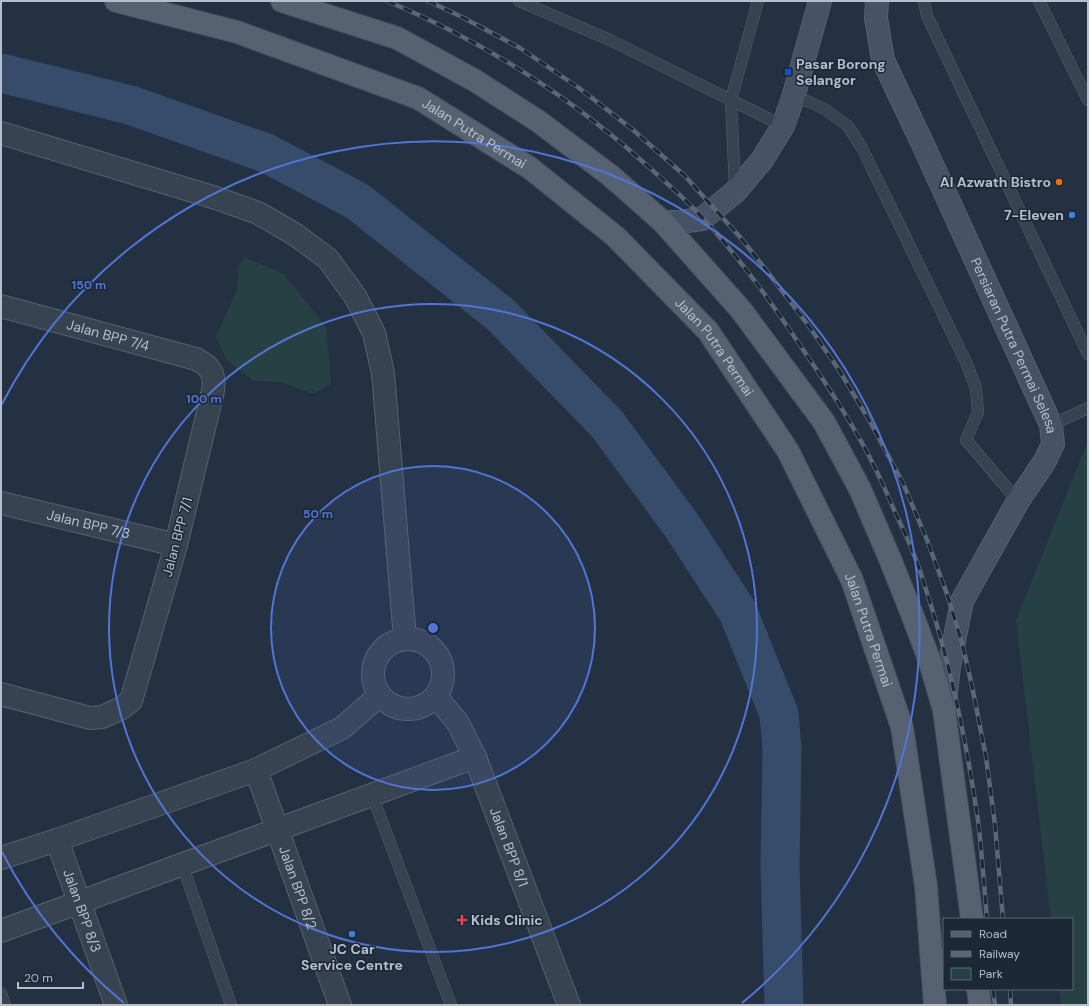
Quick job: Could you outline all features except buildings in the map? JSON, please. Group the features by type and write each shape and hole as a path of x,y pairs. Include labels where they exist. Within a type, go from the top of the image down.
{"main road":[{"name":"Jalan Putra Permai","path":"116,1 237,32 418,98 530,168 616,237 708,331 788,451 852,580 902,727 926,886 935,1005"},
{"path":"282,1 397,38 474,80 538,121 611,176 663,222 741,310 824,422 860,490 890,559 929,659 944,710 972,918"},
{"path":"978,990 980,1005"}],"street":[{"path":"663,222 680,222 702,219 736,192 762,160 783,126 793,98 820,1"},
{"name":"Persiaran Putra Permai Selesa","path":"877,1 876,18 883,60 1051,425 1053,444 1045,461 1018,501 962,602 949,667 944,710"},
{"path":"1,133 216,198 258,213 296,235 328,259 355,296 374,333 383,373 405,639"},
{"name":"Jalan BPP 7/4","path":"1,306 196,359 205,363 212,371"},
{"name":"Jalan BPP 7/1","path":"1,694 90,718 102,716 120,709 131,701 176,545 213,391 214,382 212,371"},
{"name":"Jalan BPP 7/3","path":"1,503 176,545"},
{"path":"405,639 416,640 427,644 436,652 442,663 444,674 442,686 436,696 428,703 419,708 408,710 397,708 388,703 380,695 375,686 373,675 374,665 379,655 386,647 394,642 405,639"},
{"path":"1,858 57,840 256,770 342,728 380,695"},
{"name":"Jalan BPP 8/1","path":"436,696 458,723 475,757 569,1005"},
{"path":"1,931 475,757"},
{"name":"Jalan BPP 8/2","path":"256,770 340,1005"},
{"name":"Jalan BPP 8/3","path":"57,840 116,1005"}],"lane":[{"path":"736,192 731,100 758,1"},
{"path":"924,1 927,16 1088,354"},
{"path":"1039,1 1088,100"},
{"path":"522,2 610,40 783,126"},
{"path":"793,98 810,102 826,110 848,126 862,148 963,355 976,388 978,412 966,440 1018,501"},
{"path":"1051,425 1088,408"},
{"path":"372,795 451,1005"},
{"path":"182,864 231,1005"},
{"path":"1,993 5,1005"}],"green space":[{"path":"244,257 284,274 326,327 331,384 313,394 281,382 253,381 226,359 216,337 237,289 239,266"},
{"path":"1088,441 1088,1005 1061,1005 1059,990 1073,990 1073,918 1051,918 1016,620"}],"waterway":[{"path":"1,73 130,105 266,153 357,201 501,315 607,424 682,526 738,612 779,714 782,749 780,866 784,1005"}],"railway":[{"path":"387,1 422,16 489,51 521,70 583,113 642,161 691,205 743,265 826,383 872,461 908,539 922,577 937,626 952,681 974,792 987,918"},
{"path":"428,1 462,17 520,48 579,88 632,129 684,175 740,237 808,325 839,370 869,420 903,483 927,540 947,594 962,643 986,757 995,825 1003,918"},
{"path":"993,990 995,1005"},
{"path":"1010,990 1011,1005"}],"place":[{"name":"Pasar Borong Selangor","path":"788,72"},
{"name":"Al Azwath Bistro","path":"1059,182"},
{"name":"7-Eleven","path":"1072,215"},
{"name":"Kids Clinic","path":"462,920"},
{"name":"JC Car Service Centre","path":"352,934"}]}
